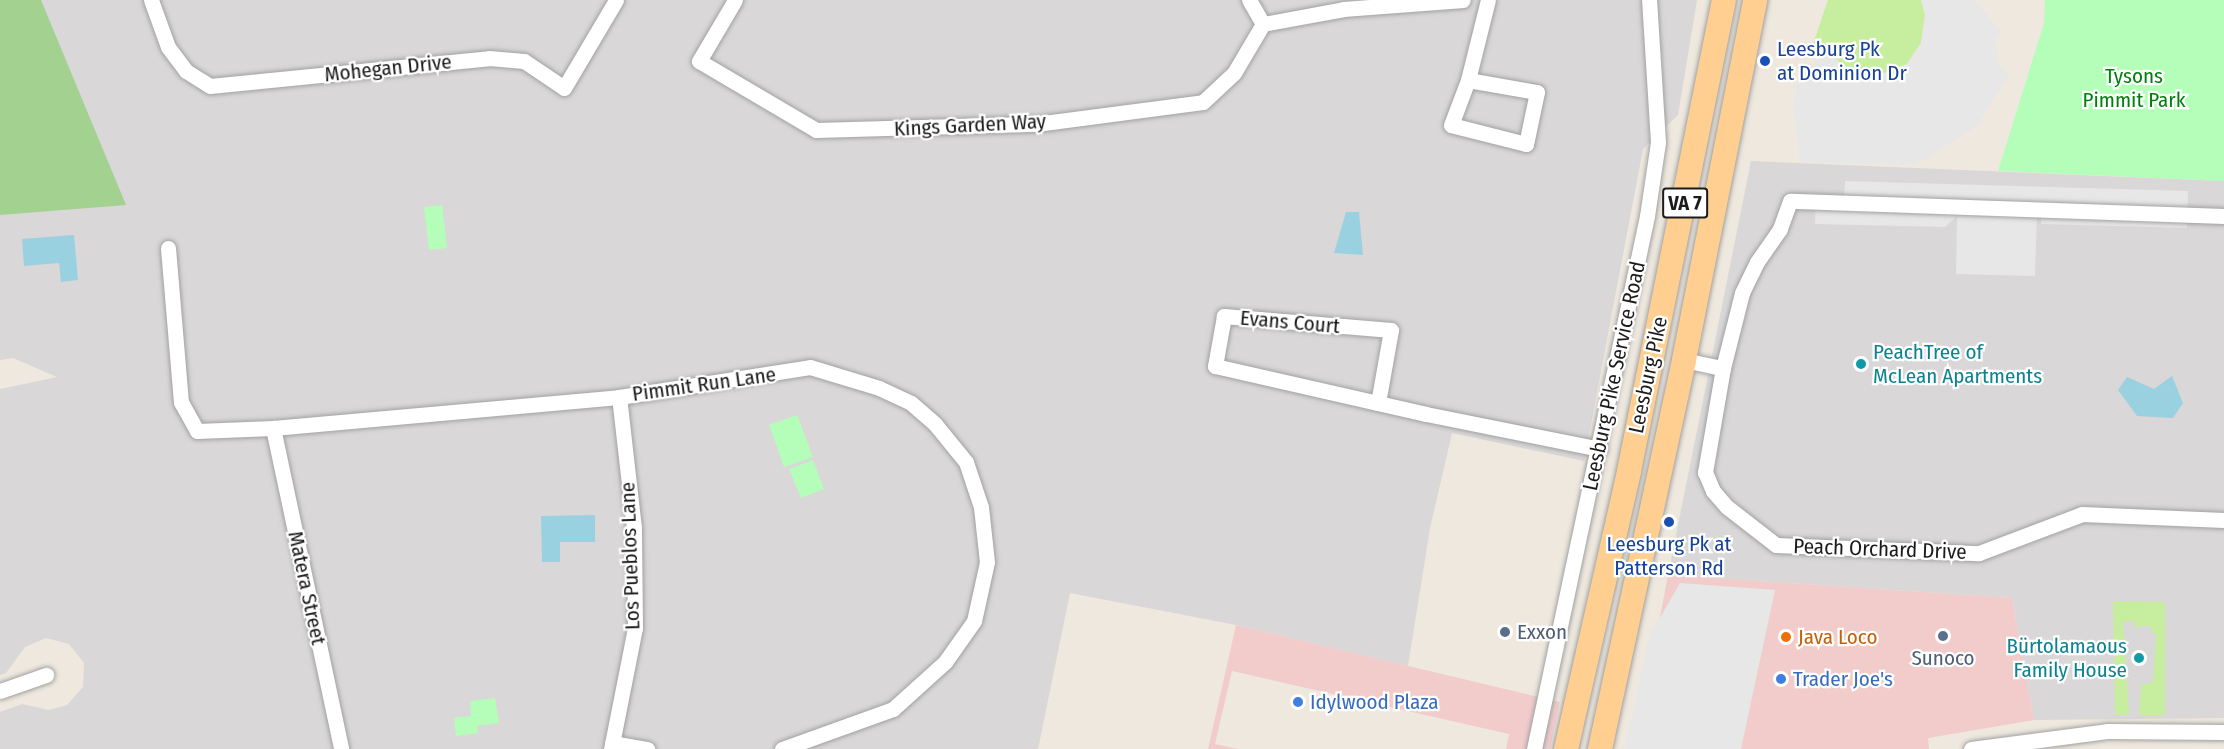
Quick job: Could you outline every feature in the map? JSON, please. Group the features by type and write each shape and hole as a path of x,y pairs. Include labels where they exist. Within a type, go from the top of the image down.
{"main road":[{"name":"Leesburg Pike","path":"1566,749 1626,483 1725,0"},
{"name":"Leesburg Pike","path":"1600,749 1684,360 1755,0"}],"street":[{"name":"Mohegan Drive","path":"151,0 168,47 186,71 210,86 489,58 524,61 564,88 616,0"},
{"name":"Kings Garden Way","path":"735,0 699,62 816,130 1036,124 1203,102 1234,73 1263,24"},
{"path":"1250,0 1263,24 1344,4 1463,0"},
{"path":"1468,80 1537,92 1526,144 1451,125 1468,80 1488,0"},
{"name":"Leesburg Pike Service Road","path":"1534,749 1647,216 1658,142 1649,0"},
{"name":"Peach Orchard Drive","path":"2224,216 1790,201 1780,229 1757,262 1742,293 1723,368 1705,472 1713,491 1727,507 1776,545 1979,553 2082,514 2224,520"},
{"name":"Pimmit Run Lane","path":"168,248 181,402 197,431 273,428 619,396 810,367 879,388 911,404 935,424 966,462 981,507 987,562 974,621 945,662 892,709 782,749"},
{"name":"Evans Court","path":"1378,403 1391,330 1224,316 1215,366 1378,403 1599,449"},
{"path":"1684,360 1723,368"},
{"name":"Los Pueblos Lane","path":"612,746 635,628 634,528 619,396"},
{"name":"Matera Street","path":"273,428 341,749"},
{"path":"0,691 46,675"},
{"path":"1975,748 2108,731 2224,732"},
{"path":"612,746 647,749"}],"shaded area":[{"path":"0,0 1697,0 1678,115 1643,149 1584,461 1452,433 1430,528 1408,666 1236,625 1070,593 1038,749 0,749 0,712 22,704 49,710 67,705 83,687 84,663 69,644 46,638 25,647 6,673 0,675 0,389 57,377 13,358 0,360"},
{"path":"1921,0 1975,0 2001,32 1995,38 1999,67 2009,74 1977,126 1915,165 1800,162 1794,107 1798,78 1828,52 1844,66 1859,73 1885,73 1907,64 1921,43 1925,15"},
{"name":"PeachTree of McLean Apartments","path":"1751,161 2224,181 2224,718 2034,720 2012,598 1668,575"},
{"path":"1845,181 2188,191 2187,228 2041,224 2041,214 2037,214 2035,276 1956,274 1957,216 1945,227 1815,224 1816,195 1844,196"},
{"path":"1668,575 2012,598 2034,720 1928,738 1929,749 1635,749"},
{"path":"1680,583 1775,590 1741,749 1625,749 1649,637"},
{"name":"Idylwood Plaza","path":"1236,625 1560,702 1550,749 1506,749 1509,734 1232,671 1215,744 1238,749 1208,749"}],"green space":[{"path":"0,0 41,0 126,205 0,215"},
{"path":"1828,0 1921,0 1925,15 1921,43 1907,64 1885,73 1859,73 1844,66 1828,52 1818,56 1812,47"},
{"name":"Tysons Pimmit Park","path":"2045,0 2224,0 2224,181 1998,171 2044,23"},
{"path":"442,205 447,248 429,250 424,207"},
{"path":"797,415 813,457 784,467 769,425"},
{"path":"813,460 824,489 801,498 789,469"},
{"path":"2113,601 2165,602 2165,715 2139,715 2141,685 2153,682 2156,634 2152,633 2151,626 2139,626 2136,631 2135,621 2123,622 2129,715 2115,715"},
{"path":"495,698 499,723 477,726 478,733 456,736 454,718 471,716 470,701"}],"water":[{"path":"1346,212 1359,212 1363,255 1334,253"},
{"path":"74,235 78,280 61,282 59,263 24,266 22,239"},
{"path":"2172,376 2183,403 2173,418 2137,416 2118,390 2127,377 2154,389"},
{"path":"595,515 595,542 560,542 560,562 542,562 541,516"}],"place":[{"name":"Leesburg Pk at Dominion Dr","path":"1765,61"},
{"name":"PeachTree of McLean Apartments","path":"1861,364"},
{"name":"Leesburg Pk at Patterson Rd","path":"1669,522"},
{"name":"Exxon","path":"1505,632"},
{"name":"Sunoco","path":"1943,636"},
{"name":"Java Loco","path":"1786,637"},
{"name":"Bürtolamaous Family House","path":"2139,658"},
{"name":"Trader Joe's","path":"1781,679"},
{"name":"Idylwood Plaza","path":"1298,702"}]}
